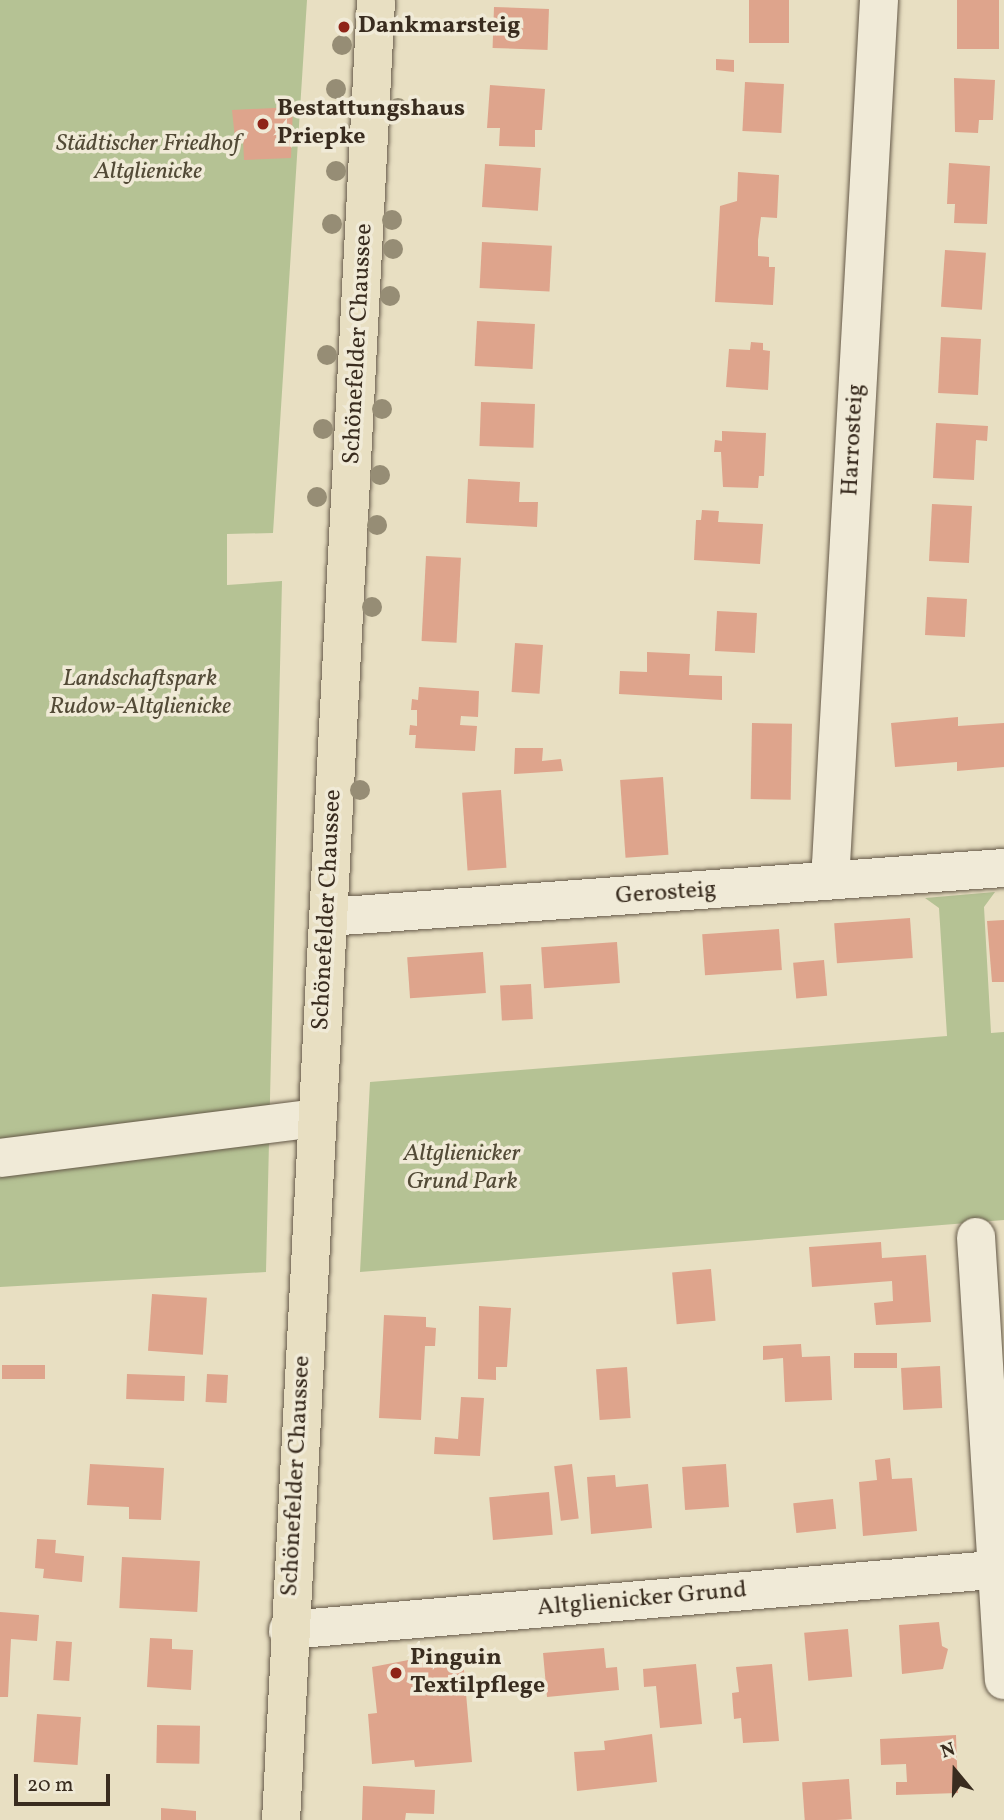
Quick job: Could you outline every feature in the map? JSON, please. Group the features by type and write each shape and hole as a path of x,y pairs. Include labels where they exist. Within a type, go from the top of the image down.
{"main road":[{"name":"Schönefelder Chaussee","path":"281,1820 288,1630 376,0"}],"street":[{"name":"Harrosteig","path":"834,880 831,864 879,0"},
{"name":"Gerosteig","path":"328,917 1004,868"},
{"path":"0,1158 317,1118"},
{"path":"976,1237 1000,1570 1004,1680"},
{"name":"Altglienicker Grund","path":"288,1630 1000,1570"}],"green space":[{"path":"0,0 307,0 273,533 227,534 227,585 282,581 266,1272 0,1287"},
{"name":"Altglienicker Grund Park","path":"995,892 984,907 991,1033 1004,1032 1004,1220 360,1272 370,1082 947,1036 939,908 925,898"}],"building":[{"path":"749,0 789,0 789,43 749,43"},
{"path":"957,0 999,0 999,49 957,49"},
{"path":"494,7 549,9 548,50 493,48"},
{"path":"716,59 734,60 734,72 716,70"},
{"path":"954,78 995,80 993,120 979,120 978,133 955,132"},
{"path":"745,82 784,84 781,133 742,131"},
{"path":"490,85 545,89 542,130 535,130 535,147 499,146 500,128 487,128"},
{"name":"Bestattungshaus Priepke","path":"293,107 291,158 244,160 243,139 235,139 232,110"},
{"path":"949,163 990,166 987,224 954,223 955,204 947,204"},
{"path":"485,164 541,168 538,211 482,207"},
{"path":"738,172 779,175 777,218 761,217 758,240 758,256 769,257 769,267 775,267 773,305 715,302 720,206 737,201"},
{"path":"482,242 552,246 549,292 480,288"},
{"path":"945,250 986,253 982,310 941,307"},
{"path":"477,321 535,324 533,369 475,366"},
{"path":"941,337 981,339 978,395 938,393"},
{"path":"751,342 763,343 763,350 770,351 768,390 726,387 729,349 750,350"},
{"path":"481,402 535,404 533,448 479,446"},
{"path":"936,423 988,426 987,441 976,440 974,480 933,478"},
{"path":"722,431 766,433 764,476 759,476 758,488 723,487 721,452 714,452 715,440 722,441"},
{"path":"468,479 520,482 519,502 538,502 537,527 466,523"},
{"path":"932,504 972,506 969,563 929,561"},
{"path":"702,510 719,511 718,522 763,524 760,564 694,560 696,520 701,520"},
{"path":"426,556 461,558 457,643 422,641"},
{"path":"927,597 967,599 965,637 925,635"},
{"path":"717,611 757,613 755,653 715,651"},
{"path":"515,643 543,645 540,694 512,692"},
{"path":"647,652 690,654 689,675 722,676 722,700 619,694 620,671 647,672"},
{"path":"419,687 479,691 478,717 461,716 460,725 477,726 475,751 415,748 416,735 409,735 410,725 417,726 417,710 411,710 412,699 418,700"},
{"path":"958,717 958,726 1004,723 1004,767 957,771 957,762 895,767 891,723"},
{"path":"752,723 792,724 791,800 751,799"},
{"path":"515,748 543,748 542,761 561,759 563,771 514,774"},
{"path":"663,777 668,855 626,858 620,780"},
{"path":"501,790 506,868 468,871 462,793"},
{"path":"910,918 913,958 837,963 834,923"},
{"path":"1004,920 1004,982 992,982 987,921"},
{"path":"779,929 782,970 705,975 702,934"},
{"path":"617,942 620,983 544,988 541,947"},
{"path":"483,952 486,993 410,998 407,957"},
{"path":"824,960 827,996 796,999 793,963"},
{"path":"531,984 533,1019 502,1021 500,986"},
{"path":"881,1242 882,1258 926,1255 931,1322 876,1325 874,1303 893,1301 892,1281 812,1287 809,1247"},
{"path":"711,1269 716,1321 677,1324 672,1272"},
{"path":"152,1294 207,1298 203,1355 148,1351"},
{"path":"479,1306 511,1308 507,1367 496,1367 496,1380 478,1379"},
{"path":"384,1315 426,1317 426,1327 436,1328 435,1346 425,1346 421,1420 379,1418"},
{"path":"801,1344 802,1357 830,1356 832,1400 785,1402 783,1358 763,1360 763,1346"},
{"path":"854,1353 897,1353 897,1368 854,1368"},
{"path":"2,1365 45,1365 45,1379 2,1379"},
{"path":"940,1366 942,1408 903,1410 901,1368"},
{"path":"627,1367 631,1418 600,1420 596,1369"},
{"path":"127,1374 185,1376 184,1401 126,1399"},
{"path":"207,1374 228,1375 227,1403 206,1402"},
{"path":"461,1397 484,1398 480,1456 434,1454 435,1437 458,1439"},
{"path":"890,1458 892,1479 912,1478 917,1531 863,1536 859,1482 877,1480 875,1460"},
{"path":"90,1464 164,1468 161,1520 129,1519 129,1507 87,1505"},
{"path":"572,1464 579,1519 561,1521 554,1466"},
{"path":"726,1464 729,1507 685,1510 682,1467"},
{"path":"615,1475 616,1487 648,1484 652,1528 591,1534 587,1477"},
{"path":"549,1492 553,1535 493,1540 489,1497"},
{"path":"833,1499 836,1529 796,1533 793,1503"},
{"path":"37,1539 56,1540 55,1553 84,1556 82,1582 43,1578 44,1569 35,1568"},
{"path":"122,1557 200,1561 197,1612 119,1608"},
{"path":"0,1612 39,1615 37,1641 11,1639 8,1697 0,1697"},
{"path":"939,1622 942,1646 948,1649 943,1669 902,1674 899,1625"},
{"path":"848,1629 852,1677 808,1681 804,1633"},
{"path":"150,1638 172,1639 172,1649 193,1650 191,1690 147,1687"},
{"path":"56,1641 72,1642 69,1681 53,1680"},
{"path":"604,1648 606,1668 617,1667 619,1690 547,1697 543,1653"},
{"path":"419,1658 420,1663 463,1659 472,1762 415,1767 414,1760 372,1764 368,1714 377,1713 372,1667"},
{"path":"696,1664 702,1724 660,1728 656,1686 644,1687 643,1669"},
{"path":"772,1664 779,1741 743,1743 741,1718 734,1719 732,1693 739,1692 736,1667"},
{"path":"37,1714 81,1717 78,1765 34,1762"},
{"path":"157,1725 200,1726 199,1764 156,1763"},
{"path":"652,1734 657,1782 577,1791 574,1752 605,1750 604,1741"},
{"path":"956,1735 958,1793 896,1795 896,1782 907,1782 906,1764 881,1765 880,1739"},
{"path":"849,1779 852,1819 805,1820 802,1782"},
{"path":"363,1786 435,1790 434,1814 406,1813 405,1820 362,1820"},
{"path":"161,1808 196,1811 196,1820 161,1820"}],"place":[{"name":"Dankmarsteig","path":"344,27"},
{"name":"Bestattungshaus Priepke","path":"263,124"},
{"name":"Pinguin Textilpflege","path":"396,1673"}],"park label":[{"name":"Städtischer Friedhof Altglienicke","path":"148,159"},
{"name":"Landschaftspark Rudow-Altglienicke","path":"140,694"}]}
